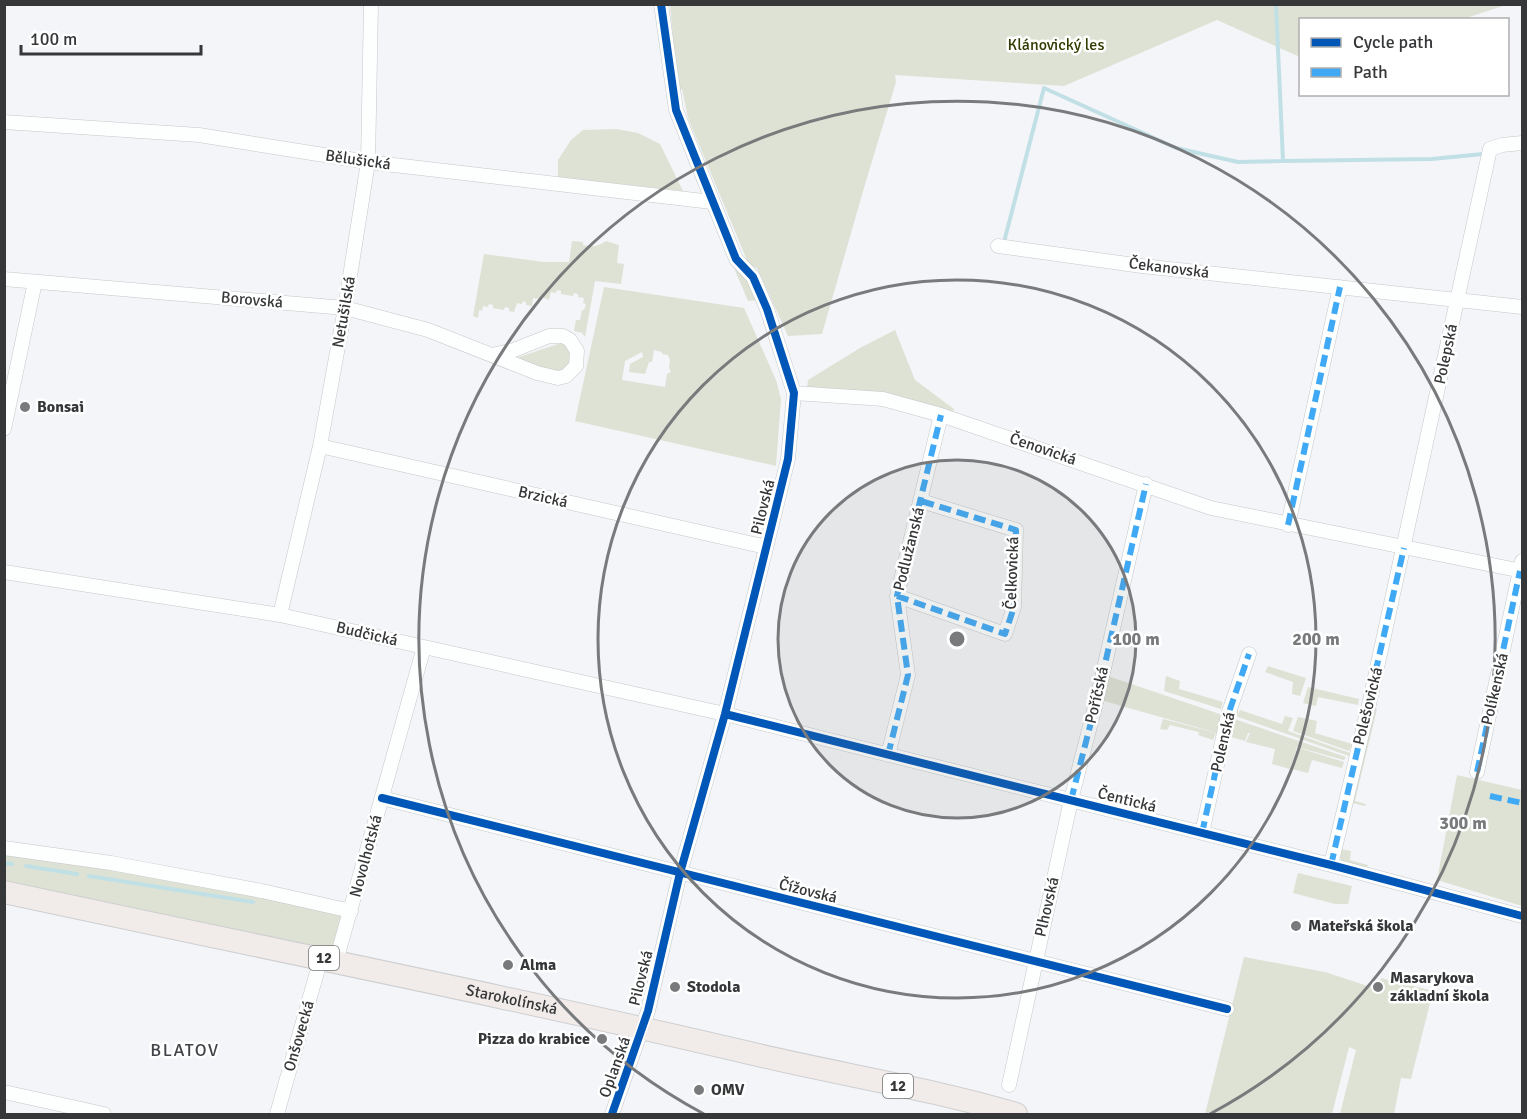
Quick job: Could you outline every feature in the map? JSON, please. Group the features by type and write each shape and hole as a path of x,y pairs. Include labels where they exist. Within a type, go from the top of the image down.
{"main road":[{"name":"Starokolínská","path":"4,892 329,959 643,1028 761,1056 847,1073 1008,1113"}],"street":[{"name":"Netušilská","path":"280,615 320,446 368,162 371,4"},
{"name":"Pilovská","path":"643,1028 680,873 725,714 788,459 794,393 763,300 753,277 736,259 676,110 662,4"},
{"name":"Bělušická","path":"4,122 200,135 368,162 712,202"},
{"name":"Polepská","path":"1404,548 1489,154 1502,145 1522,143"},
{"name":"Čekanovská","path":"998,246 1142,266 1522,308"},
{"name":"Borovská","path":"4,279 345,308 428,330 537,373 558,378 572,372 578,357 570,340 555,335 514,350 492,355"},
{"path":"4,429 34,282"},
{"path":"1288,525 1340,287"},
{"name":"Čenovická","path":"794,393 883,399 941,415 1211,508 1404,548 1522,567"},
{"name":"Podlužanská","path":"888,755 908,675 897,596 941,415"},
{"name":"Brzická","path":"320,446 766,547"},
{"name":"Poříčská","path":"1071,800 1097,699 1146,484"},
{"name":"Čelkovická","path":"897,596 1005,634 1014,607 1016,530 921,501"},
{"name":"Polešovická","path":"1331,864 1404,548"},
{"name":"Políkenská","path":"1477,772 1522,567"},
{"name":"Budčická","path":"4,572 280,615 725,714"},
{"name":"Novolhotská","path":"329,959 351,911 424,647"},
{"name":"Polenská","path":"1202,833 1228,716 1249,654"},
{"name":"Čentická","path":"725,714 1331,864 1522,916"},
{"name":"Čížovská","path":"382,798 1227,1009"},
{"name":"Plhovská","path":"1009,1085 1071,800"},
{"path":"4,848 111,862 351,911"},
{"name":"Onšovecká","path":"277,1114 329,959"},
{"name":"Oplanská","path":"612,1114 643,1028"},
{"path":"4,1092 104,1114"}],"green space":[{"name":"Klánovický les","path":"670,5 1506,5 1466,18 1299,18 1299,57 1217,20 1064,86 895,75 896,82 822,334 788,336 757,268 749,265 688,118 682,89 678,90"},
{"path":"616,129 638,133 660,144 683,191 558,177 558,160 571,140 583,130"},
{"path":"572,241 583,242 583,245 590,246 606,241 619,245 617,263 624,264 621,284 595,281 585,337 582,333 574,331 576,320 580,320 586,304 583,303 584,298 574,293 573,296 561,294 561,291 557,290 556,293 551,292 549,300 540,296 539,299 533,298 532,306 526,305 523,301 522,304 517,303 514,312 505,307 504,310 493,308 493,305 489,304 488,307 483,306 482,311 479,310 478,318 473,316 484,254 544,262 569,262"},
{"path":"734,268 750,284 757,300 748,301"},
{"path":"604,287 744,308 776,380 781,399 776,466 575,421","holes":["654,350 668,355 670,360 671,372 667,374 665,387 622,380 625,361 642,352 643,357 630,364 629,372 645,374 649,362 652,362"]},
{"path":"895,330 915,380 954,409 952,413 807,389 808,380 860,348"},
{"path":"561,343 570,349 572,365 557,373 516,358"},
{"path":"1268,666 1306,678 1300,696 1292,694 1293,682 1265,672"},
{"path":"1102,674 1346,757 1344,760 1297,747 1290,769 1272,764 1275,749 1246,742 1250,733 1245,741 1097,699"},
{"path":"1166,676 1180,681 1179,689 1223,702 1221,709 1164,691"},
{"path":"1308,687 1359,699 1358,705 1318,697 1316,706 1303,703"},
{"path":"1238,706 1238,714 1240,710 1282,724 1285,716 1293,718 1288,731 1350,753 1349,756 1230,714"},
{"path":"1374,708 1377,709 1355,801 1366,804 1365,806 1352,803"},
{"path":"1298,717 1317,721 1315,733 1352,744 1349,751 1293,731"},
{"path":"1163,719 1216,733 1213,740 1198,735 1199,732 1170,725 1167,730 1160,729"},
{"path":"1299,748 1344,762 1342,768 1312,760 1308,773 1292,769"},
{"path":"1457,775 1522,790 1522,906 1437,880"},
{"path":"5,848 351,911 336,961 5,891"},
{"path":"1341,849 1351,851 1350,860 1368,865 1367,867 1342,861"},
{"path":"1298,873 1352,886 1348,904 1335,904 1293,893"},
{"path":"1244,957 1325,972 1377,989 1381,978 1433,991 1411,1079 1401,1078 1394,1114 1340,1114 1356,1050 1349,1047 1332,1114 1205,1114"}],"waterway":[{"path":"1276,4 1283,161 1432,159 1483,154"},
{"path":"1004,242 1044,88 1176,148 1238,162 1283,161"},
{"path":"4,863 12,864"},
{"path":"26,866 77,874"},
{"path":"89,876 253,902"}],"marked path":[{"path":"1288,525 1340,287"},
{"path":"888,755 908,675 897,596 941,415"},
{"path":"1071,800 1097,699 1146,484"},
{"path":"897,596 1005,634 1014,607 1016,530 921,501"},
{"path":"1331,865 1404,548"},
{"path":"1477,772 1520,571"},
{"path":"1202,833 1228,715 1249,654"},
{"path":"1490,796 1522,803"}],"cycle path":[{"path":"612,1114 648,1011 680,873 725,714 788,459 794,393 767,309 753,277 736,259 676,110 661,4"},
{"path":"725,714 1331,865 1522,916"},
{"path":"382,798 1227,1009"}],"place":[{"name":"Bonsai","path":"25,407"},
{"name":"Mateřská škola","path":"1296,926"},
{"name":"Alma","path":"508,965"},
{"name":"Stodola","path":"675,987"},
{"name":"Masarykova základní škola","path":"1378,987"},
{"name":"Pizza do krabice","path":"602,1039"},
{"name":"OMV","path":"699,1090"}],"district":[{"name":"BLATOV","path":"185,1050"}]}
